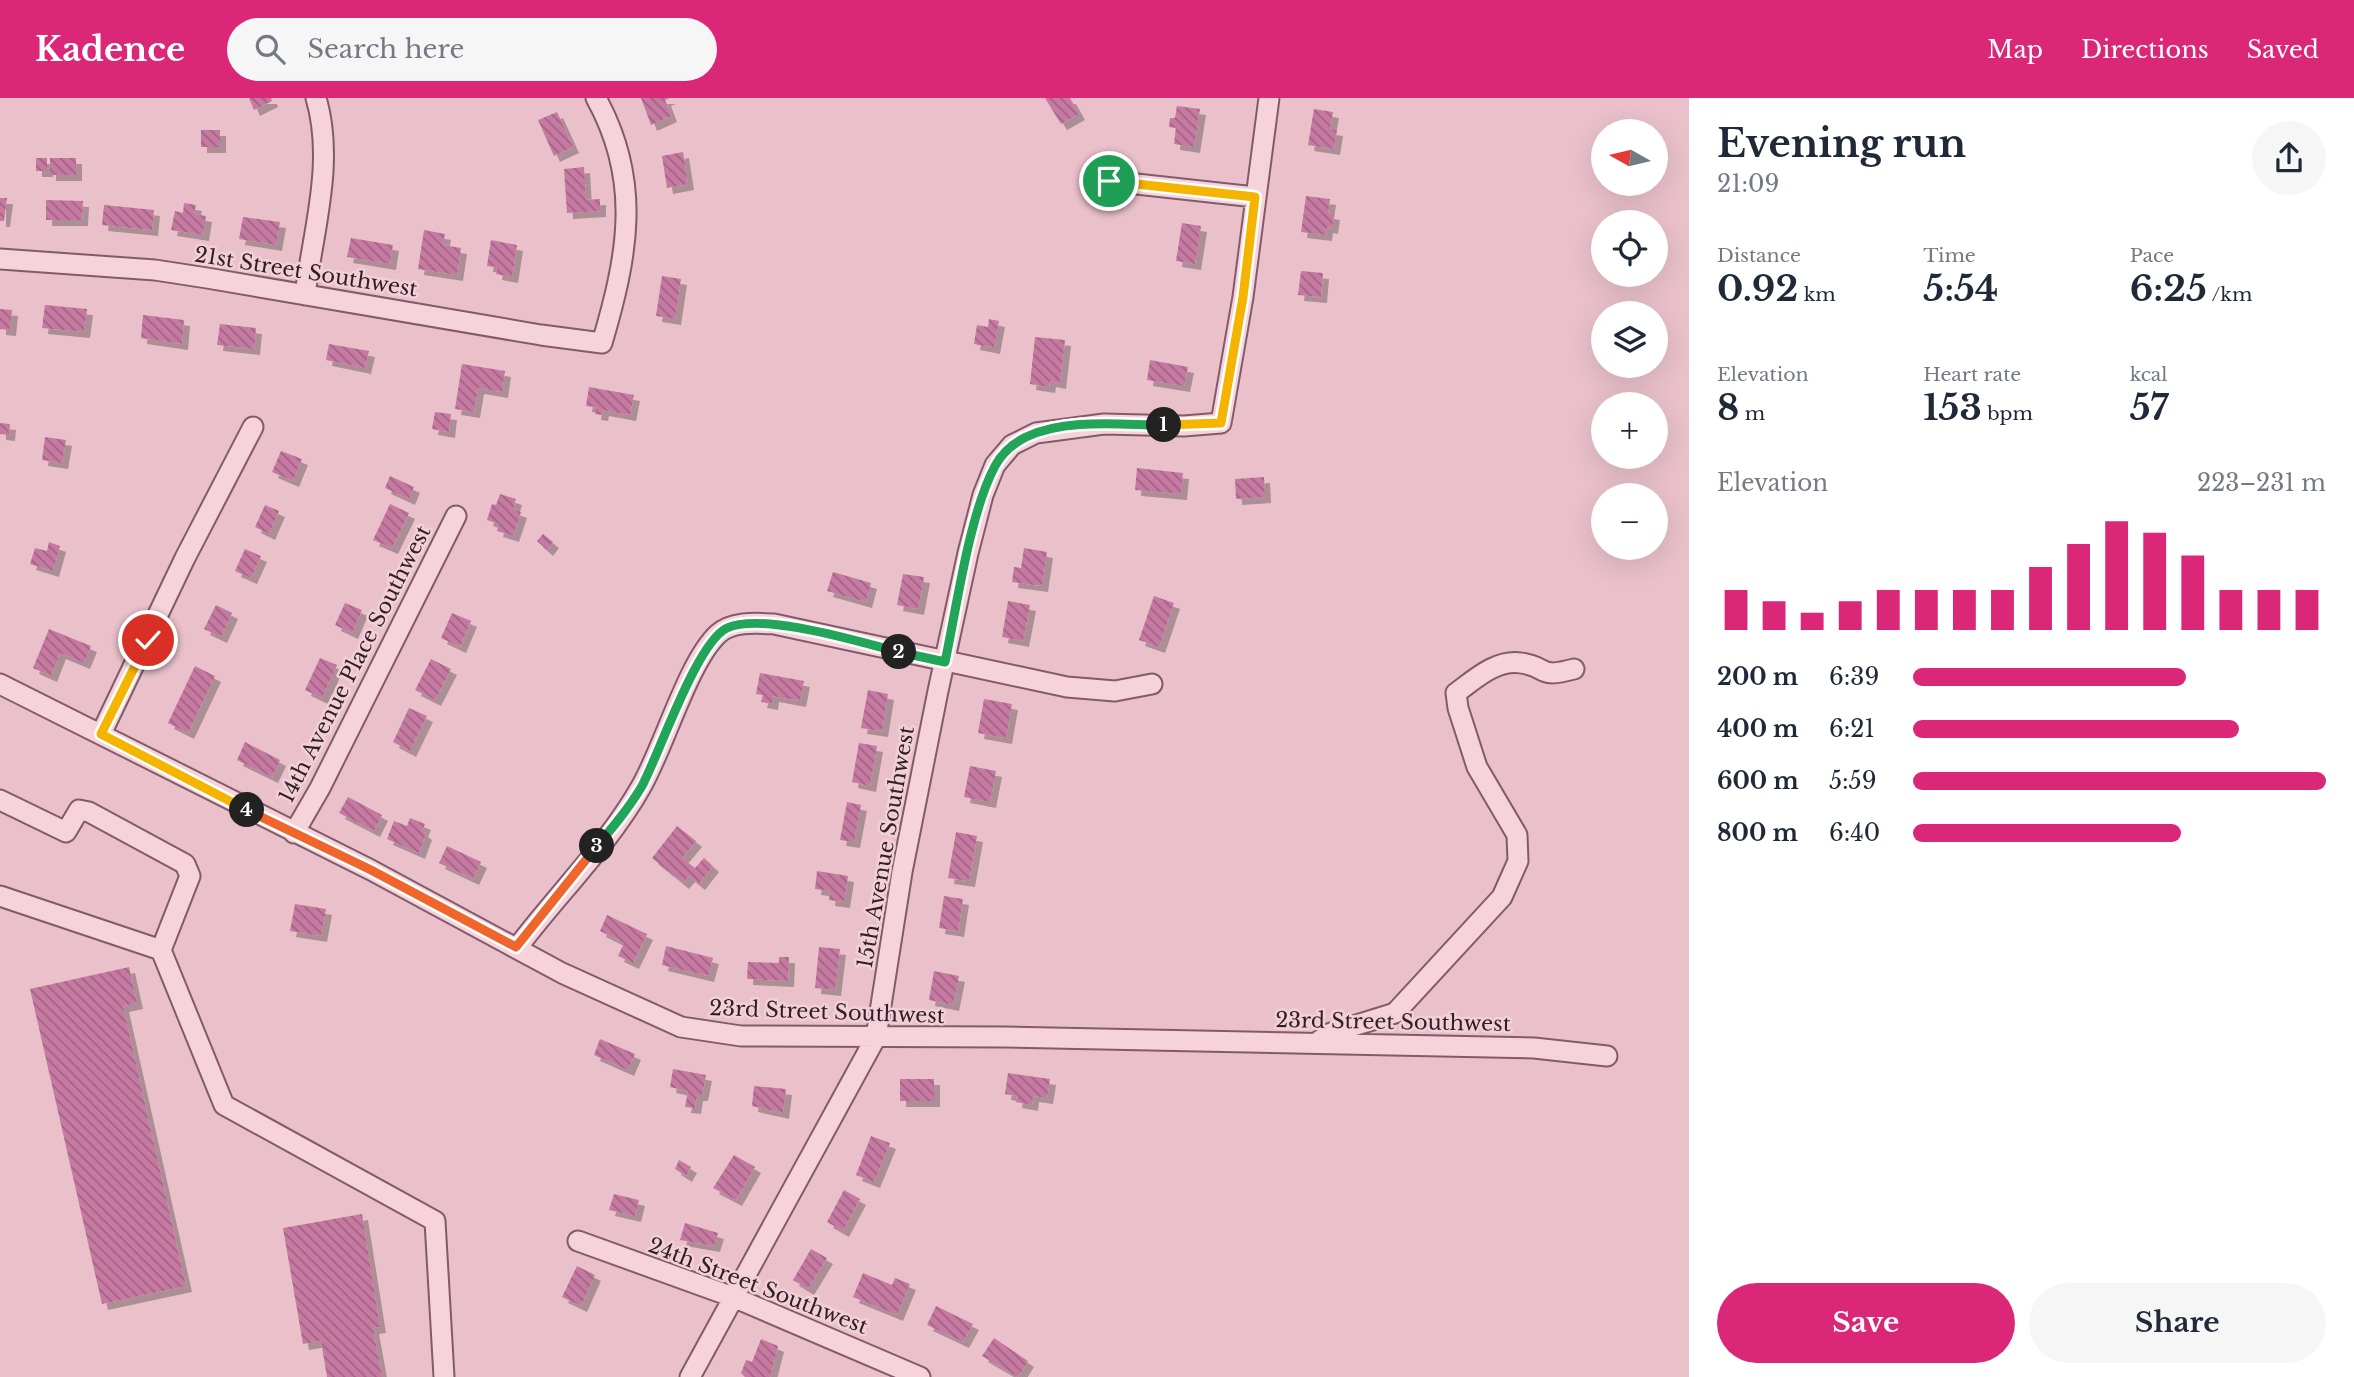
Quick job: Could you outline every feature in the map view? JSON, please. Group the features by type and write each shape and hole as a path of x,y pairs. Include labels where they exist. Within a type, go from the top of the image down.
{"street":[{"path":"305,295 320,210 322,131 316,98"},
{"name":"21st Street Southwest","path":"0,258 155,270 602,343 622,259 626,178 616,139 596,98"},
{"path":"1109,181 1255,197 1269,98"},
{"name":"15th Avenue Southwest","path":"690,1377 876,1037 902,872 945,662 984,495 1003,454 1024,438 1067,427 1221,423 1231,373 1255,197"},
{"path":"101,734 186,558 253,428"},
{"name":"14th Avenue Place Southwest","path":"293,833 320,788 456,516"},
{"path":"516,947 619,820 641,788 703,654 718,634 728,628 755,622 774,624 1067,687 1103,690 1152,684"},
{"path":"1316,1043 1331,1033 1395,1013 1502,897 1518,861 1517,835 1477,767 1458,708 1456,693 1483,673 1505,664 1522,663 1550,676 1574,669"},
{"name":"23rd Street Southwest","path":"0,684 371,870 516,947 657,1017 698,1031 741,1036 1534,1048 1608,1056"},
{"path":"0,800 66,832 79,810 89,812 185,863 190,876 160,950 224,1105 435,1221 444,1377"},
{"path":"0,896 160,950"},
{"name":"24th Street Southwest","path":"578,1241 733,1297 920,1377"}],"building":[{"path":"249,98 271,98 272,101 254,110"},
{"path":"641,98 670,98 665,100 671,116 651,125"},
{"path":"1045,98 1070,98 1079,114 1061,124"},
{"path":"1177,106 1200,109 1194,147 1174,144 1176,128 1169,127 1170,118 1175,118"},
{"path":"1314,109 1333,112 1330,129 1337,130 1334,149 1308,145"},
{"path":"557,112 573,147 554,156 538,120"},
{"path":"201,130 220,130 220,147 201,147"},
{"path":"683,152 688,184 667,188 662,156"},
{"path":"36,158 47,158 47,171 36,171"},
{"path":"50,158 76,158 76,175 50,175"},
{"path":"584,167 586,200 600,199 600,211 567,213 564,169"},
{"path":"1306,196 1330,199 1328,213 1334,214 1332,228 1327,227 1326,235 1301,232"},
{"path":"0,198 7,198 4,221 0,221"},
{"path":"46,200 83,201 82,220 46,220"},
{"path":"184,203 196,205 194,214 206,216 203,235 171,230 175,211 183,213"},
{"path":"104,205 154,210 152,230 102,225"},
{"path":"243,217 280,222 276,245 239,239"},
{"path":"1182,223 1201,226 1195,264 1176,261"},
{"path":"424,230 445,234 443,245 461,248 457,275 418,269"},
{"path":"351,238 393,245 390,264 347,257"},
{"path":"491,240 517,245 512,277 496,274 497,267 487,266"},
{"path":"1301,271 1323,273 1321,297 1298,295"},
{"path":"662,276 681,279 675,319 656,316"},
{"path":"45,305 87,309 84,332 42,328"},
{"path":"0,309 12,310 10,330 0,329"},
{"path":"143,315 184,320 182,344 141,338"},
{"path":"989,319 999,321 994,348 974,344 977,325 988,327"},
{"path":"220,324 256,328 254,349 217,345"},
{"path":"1035,337 1065,340 1060,383 1050,381 1049,387 1030,384"},
{"path":"329,344 369,351 365,368 326,360"},
{"path":"1150,360 1188,367 1184,386 1147,380"},
{"path":"462,364 505,371 502,392 478,388 474,412 455,409"},
{"path":"589,387 634,395 630,415 603,410 602,415 595,414 596,407 586,406"},
{"path":"435,412 451,414 449,432 432,429"},
{"path":"0,423 10,424 9,435 0,434"},
{"path":"45,437 66,440 62,463 42,460"},
{"path":"281,451 302,459 293,481 272,472"},
{"path":"1137,468 1183,473 1181,494 1135,490"},
{"path":"390,476 414,487 409,499 385,488"},
{"path":"1264,477 1265,497 1236,499 1235,479"},
{"path":"500,494 516,499 513,509 521,512 513,536 497,531 499,524 487,520 492,504 496,505"},
{"path":"390,504 409,513 392,548 373,540"},
{"path":"265,505 279,511 269,534 255,527"},
{"path":"543,534 553,542 547,550 537,541"},
{"path":"49,542 60,546 53,571 30,564 35,548 47,551"},
{"path":"1024,548 1047,552 1042,586 1012,582 1014,567 1021,568"},
{"path":"245,549 261,556 251,578 235,571"},
{"path":"833,572 871,583 866,602 827,591"},
{"path":"903,574 924,577 918,609 897,605"},
{"path":"1154,596 1174,603 1159,647 1139,640"},
{"path":"1008,601 1030,605 1023,641 1002,637"},
{"path":"345,603 362,610 352,633 335,625"},
{"path":"216,605 232,613 221,637 204,629"},
{"path":"452,613 471,621 460,647 441,638"},
{"path":"49,629 91,646 84,663 60,653 51,676 33,668"},
{"path":"320,658 337,665 322,698 305,690"},
{"path":"431,659 451,669 435,700 415,690"},
{"path":"195,666 215,676 188,733 168,723"},
{"path":"760,673 804,681 800,701 773,696 772,704 761,702 763,695 756,694"},
{"path":"868,690 888,694 882,731 861,728"},
{"path":"984,699 1012,704 1006,738 978,733"},
{"path":"409,708 427,716 410,751 393,742"},
{"path":"245,742 280,760 272,777 237,760"},
{"path":"859,743 877,746 870,786 852,782"},
{"path":"970,766 996,771 990,802 964,797"},
{"path":"348,797 382,815 374,831 339,813"},
{"path":"847,802 861,805 854,842 840,840"},
{"path":"410,818 425,824 422,831 426,834 419,853 387,839 394,821 407,826"},
{"path":"677,826 696,841 682,858 695,868 704,858 713,866 699,884 689,876 683,883 652,858"},
{"path":"956,832 977,836 969,881 948,878"},
{"path":"447,846 481,862 473,879 439,863"},
{"path":"817,871 848,876 844,902 829,900 830,891 815,889"},
{"path":"944,896 963,899 958,931 939,928"},
{"path":"295,904 326,909 321,936 290,931"},
{"path":"607,915 647,934 633,963 618,956 624,943 600,931"},
{"path":"666,946 713,958 708,976 662,965"},
{"path":"819,947 840,949 835,990 815,988"},
{"path":"779,957 789,957 788,981 747,979 748,962 779,963"},
{"path":"129,967 137,1003 123,1006 186,1286 102,1304 30,989"},
{"path":"934,971 959,976 953,1005 929,1000"},
{"path":"600,1039 635,1054 628,1070 594,1055"},
{"path":"673,1069 706,1075 702,1095 697,1095 695,1108 685,1107 688,1091 670,1087"},
{"path":"1008,1073 1050,1079 1047,1098 1033,1096 1032,1105 1016,1102 1017,1096 1005,1094"},
{"path":"900,1079 934,1079 934,1101 900,1101"},
{"path":"754,1086 786,1089 783,1113 752,1106"},
{"path":"871,1136 890,1143 874,1182 856,1175"},
{"path":"734,1155 755,1167 736,1200 713,1188"},
{"path":"679,1160 691,1167 686,1176 675,1169"},
{"path":"844,1190 860,1199 843,1231 827,1222"},
{"path":"614,1194 639,1200 635,1216 609,1210"},
{"path":"362,1214 380,1327 373,1328 382,1377 327,1377 321,1341 303,1344 283,1228"},
{"path":"685,1223 718,1233 714,1246 680,1240"},
{"path":"811,1249 827,1258 808,1289 793,1280"},
{"path":"577,1266 595,1275 581,1306 562,1297"},
{"path":"863,1273 892,1285 895,1278 910,1284 897,1315 853,1297"},
{"path":"936,1306 973,1324 963,1342 927,1325"},
{"path":"994,1338 1028,1361 1018,1377 982,1356"},
{"path":"761,1339 778,1346 770,1377 745,1377 741,1373 746,1360 752,1362"}],"route":[{"path":"148,640 101,734 371,870 516,947 619,820 641,788 703,654 718,634 741,624 774,624 945,662 968,553 984,495 995,466 1012,445 1036,433 1067,427 1221,423 1243,297 1255,197 1109,181"}]}
